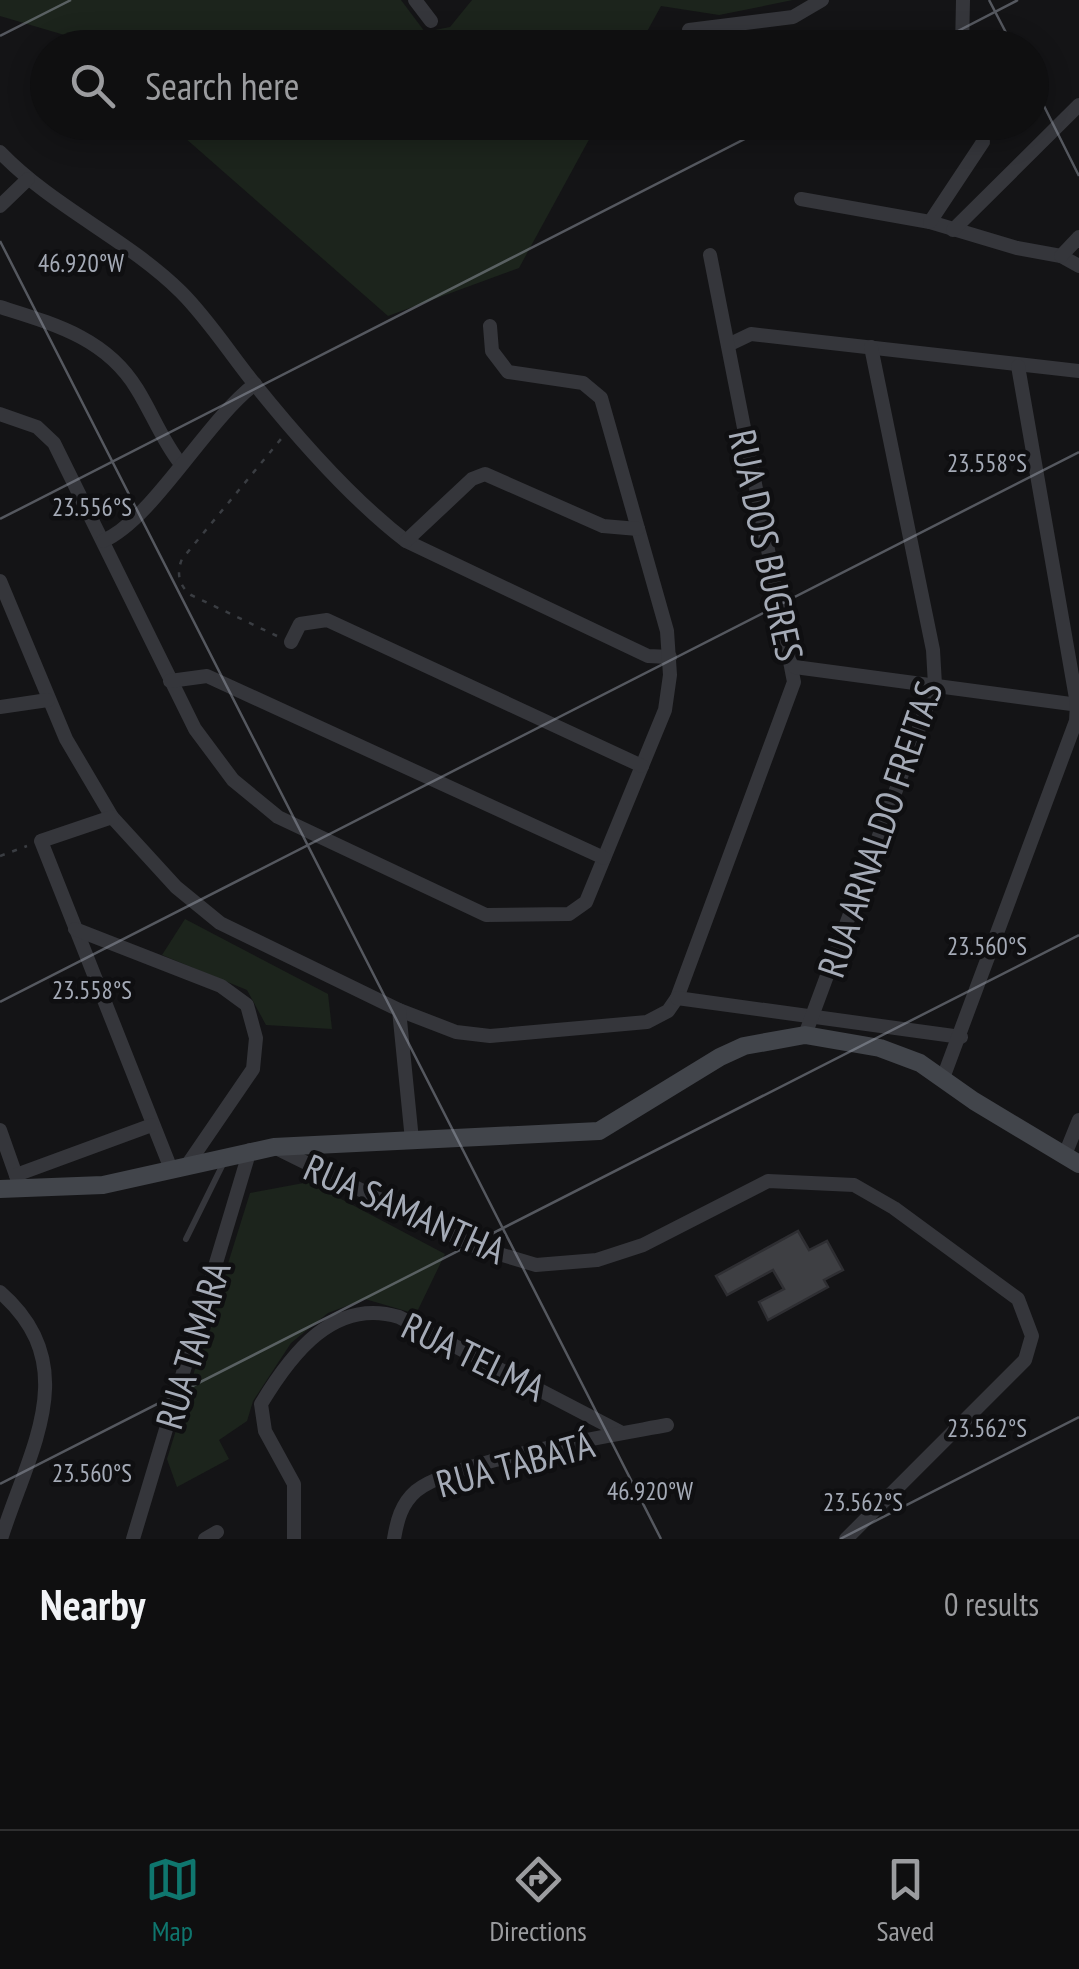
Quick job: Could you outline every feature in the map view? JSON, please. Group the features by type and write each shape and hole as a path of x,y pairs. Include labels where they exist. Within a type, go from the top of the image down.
{"street":[{"path":"415,0 431,21"},
{"path":"689,30 793,17 822,0"},
{"path":"962,30 963,0"},
{"path":"1049,135 1079,105"},
{"path":"930,222 983,140"},
{"path":"953,230 1044,140"},
{"path":"0,152 28,179 134,252 176,288 293,428 406,541 648,656 670,657"},
{"path":"0,206 28,179"},
{"path":"801,200 930,222 1062,256 1079,266"},
{"path":"1062,256 1079,237"},
{"name":"RUA DOS BUGRES","path":"677,998 782,721 794,667 710,255"},
{"path":"0,308 76,333 114,359 134,384 180,463"},
{"path":"0,414 37,427 54,443 170,681 207,748 262,806 295,826 486,914 574,912 586,902 665,710 670,657 598,392 583,383 508,372 492,351 490,326"},
{"path":"728,345 751,334 1079,371"},
{"name":"RUA ARNALDO FREITAS","path":"805,1035 935,685 933,650 871,348"},
{"path":"944,1078 1067,755 1078,704 1018,366"},
{"path":"102,541 128,527 180,463 255,384"},
{"path":"406,541 472,479 485,474 603,526 638,529"},
{"path":"0,581 48,700 85,776 112,817 176,887 220,923 398,1010 456,1032 490,1036 647,1022 668,1011 677,998 960,1037"},
{"path":"291,642 300,624 327,620 642,766"},
{"path":"794,667 1078,704"},
{"path":"170,681 206,676 604,858"},
{"path":"0,707 48,700"},
{"path":"112,817 42,841 152,1125 180,1167"},
{"path":"75,928 221,986 246,1005 254,1020 253,1069 180,1167"},
{"path":"398,1010 412,1140"},
{"path":"18,1181 103,1185 274,1147 599,1130 744,1046 805,1035 900,1054 1072,1160 1079,1120"},
{"path":"0,1190 152,1125"},
{"path":"0,1130 18,1181"},
{"name":"RUA SAMANTHA","path":"274,1147 462,1241 536,1264 598,1260 643,1245 768,1182 854,1186 894,1208 1018,1299 1032,1336 1025,1360 846,1539"},
{"name":"RUA TAMARA","path":"133,1539 250,1150"},
{"path":"0,1292 40,1339 47,1380 35,1435 0,1539"},
{"name":"RUA TELMA","path":"294,1539 294,1484 265,1431 262,1404 307,1340 354,1315 381,1312 399,1317 622,1434"},
{"name":"RUA TABATÁ","path":"394,1539 405,1502 438,1479 476,1465 667,1426"}],"lane":[{"path":"186,1240 227,1156"}],"path":[{"path":"291,642 191,595 182,586 179,569 182,559 272,447 293,428"},
{"path":"0,856 42,841"}],"shaded area":[{"path":"0,0 401,0 424,30 47,30 0,16"},
{"path":"472,0 793,0 719,15 661,6 648,30 435,30 450,27"},
{"path":"187,140 589,140 519,268 388,316"},
{"path":"185,919 328,994 332,1029 266,1025 247,990 162,955"},
{"path":"309,1182 445,1254 416,1314 365,1299 328,1313 291,1343 253,1401 247,1421 219,1440 229,1459 177,1487 167,1459 250,1193"}],"building":[{"path":"798,1231 809,1250 827,1241 843,1270 824,1280 828,1287 768,1320 759,1302 784,1289 773,1270 727,1295 716,1276"}]}
